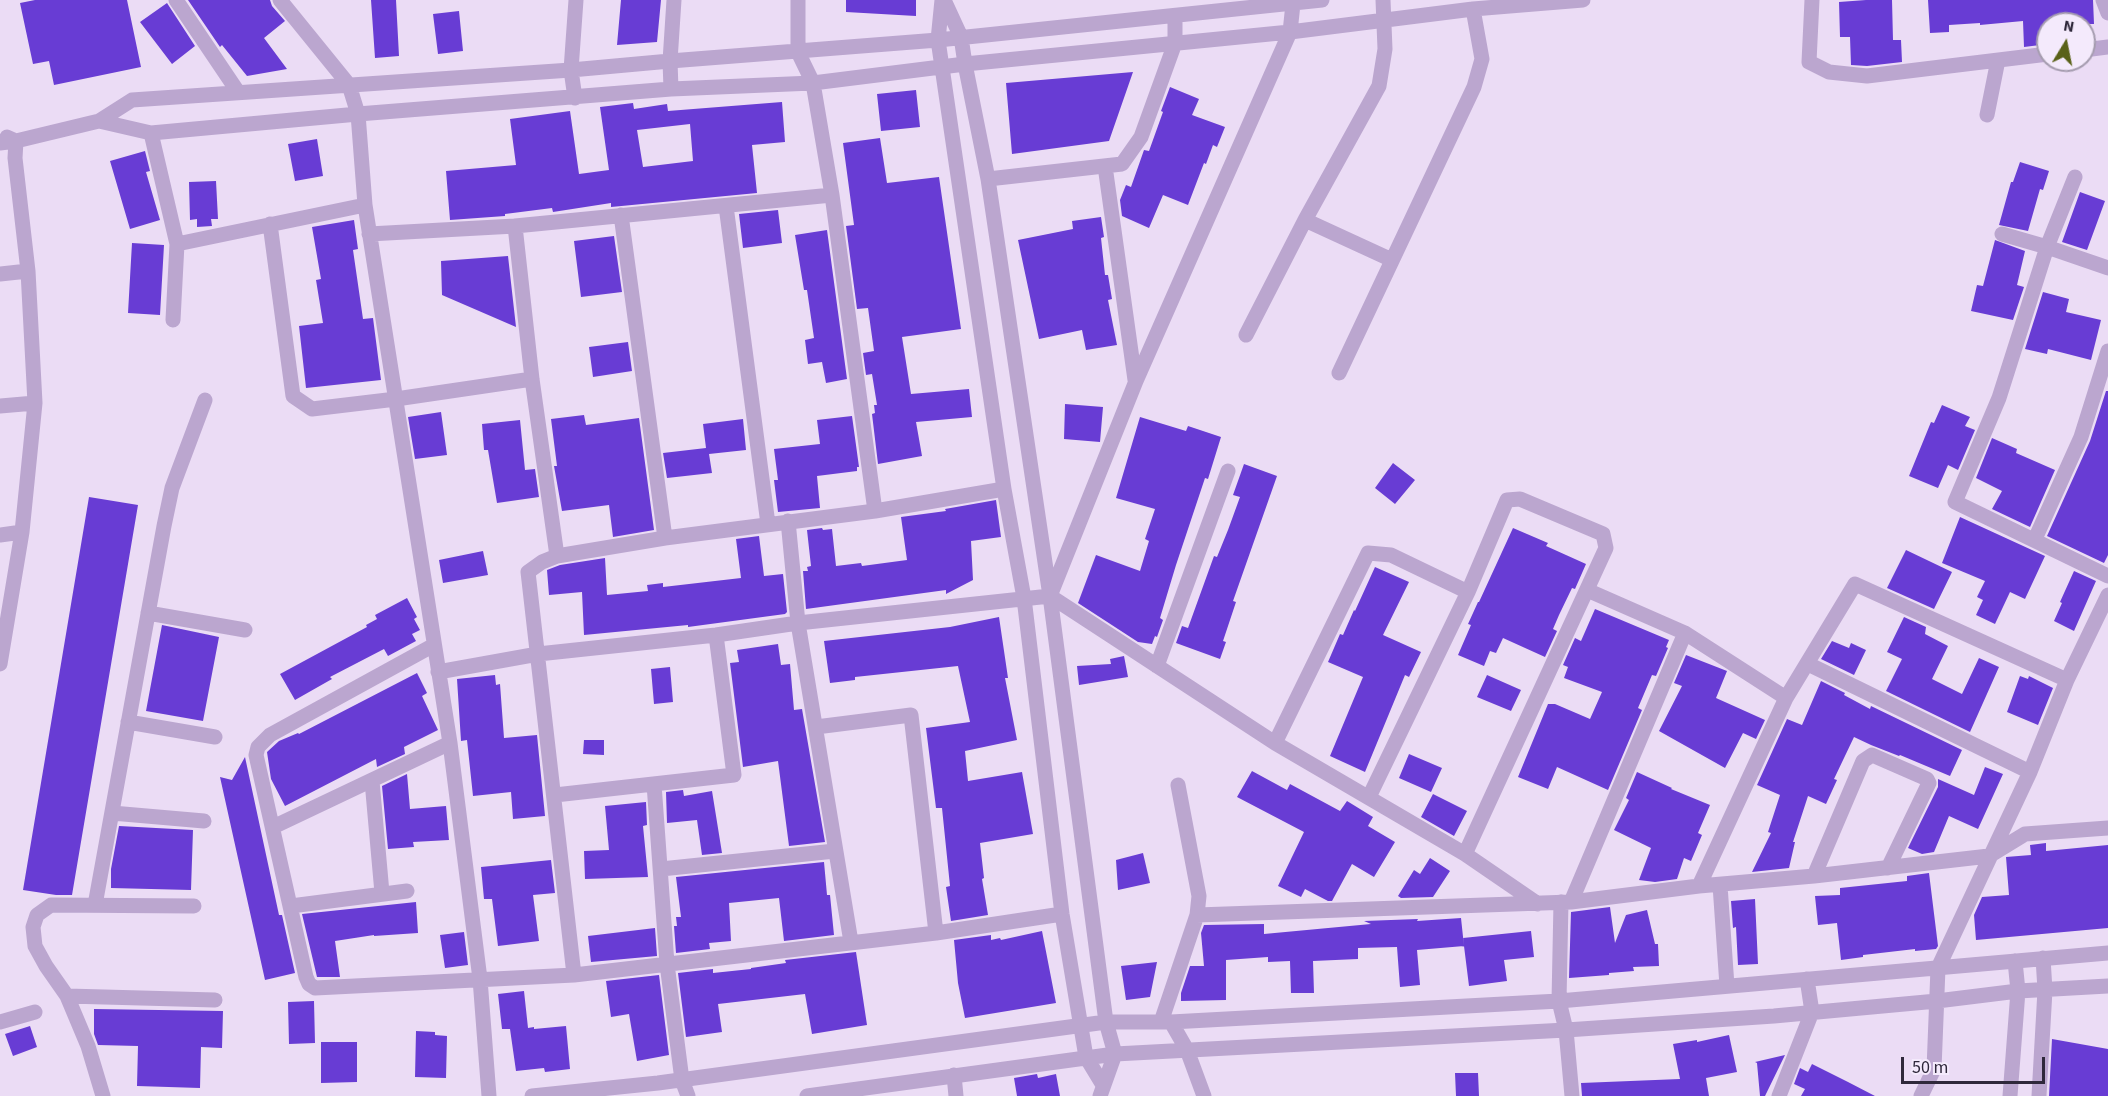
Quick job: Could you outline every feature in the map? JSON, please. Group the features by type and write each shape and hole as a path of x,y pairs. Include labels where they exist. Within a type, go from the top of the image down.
{"street":[{"path":"176,0 238,92"},
{"path":"279,0 349,85 358,114 364,205 450,743 480,979 489,1096"},
{"path":"575,98 571,70 576,0"},
{"path":"671,89 670,61 674,0"},
{"path":"798,0 798,52 813,83 832,195 874,511"},
{"path":"943,0 961,37 988,179 1050,596 1106,1022 1115,1054 1102,1090"},
{"path":"943,0 938,40 1004,489 1024,598 1062,914 1086,1057 1102,1090"},
{"path":"0,143 94,122 132,100 798,52 938,40 1322,0"},
{"path":"1246,335 1305,220 1379,86 1385,49 1383,0"},
{"path":"94,122 151,133 671,89 813,83 965,64 1290,32 1473,9 1583,0"},
{"path":"1812,0 1809,62 1829,72 1868,76 2036,55"},
{"path":"2103,0 2108,13"},
{"path":"1050,596 1136,381 1290,32 1293,4"},
{"path":"1338,373 1474,87 1482,59 1473,9"},
{"path":"988,179 1122,164 1141,137 1175,43 1175,16"},
{"path":"1988,115 1998,60"},
{"path":"151,133 177,244 173,320"},
{"path":"0,134 16,141"},
{"path":"0,664 22,532 34,403 28,271 15,158 16,141"},
{"path":"1104,166 1136,381"},
{"path":"2075,177 2048,246 1998,399 1955,502 2108,576"},
{"path":"369,234 515,226 832,195"},
{"path":"177,244 364,205"},
{"path":"726,206 768,524"},
{"path":"621,216 665,538"},
{"path":"1305,220 1392,260"},
{"path":"270,224 293,396 312,409 532,379"},
{"path":"515,226 532,379 557,556"},
{"path":"2002,234 2048,246 2108,268"},
{"path":"0,274 28,271"},
{"path":"2035,539 2081,437 2108,351"},
{"path":"95,905 172,488 204,400"},
{"path":"0,406 34,403"},
{"path":"1157,666 1228,471"},
{"path":"574,975 528,572 542,562 557,556 665,538 874,511 1004,489"},
{"path":"1369,797 1468,592 1508,500 1520,499 1603,534 1606,549 1465,854"},
{"path":"788,522 798,622 851,942"},
{"path":"0,535 22,532"},
{"path":"1275,743 1368,553 1391,555 1468,592"},
{"path":"1699,886 1786,698 1855,584 2067,680"},
{"path":"1587,590 1685,633 1786,698"},
{"path":"1921,1096 1934,1069 1938,968 1989,856 2031,772 2067,680 2108,595"},
{"path":"438,672 538,654 717,635 798,622 1050,596 1275,743 1465,854 1538,904"},
{"path":"148,614 245,630"},
{"path":"1572,1096 1566,1030 1559,1001 1566,902 1685,633"},
{"path":"555,795 734,775 717,635"},
{"path":"434,645 263,740 258,747 256,755 306,977 309,984 315,988 574,975 936,933 1062,914"},
{"path":"1808,664 2031,772"},
{"path":"816,727 911,715 936,933"},
{"path":"128,722 215,737"},
{"path":"273,827 450,743"},
{"path":"1814,876 1863,760 1872,755 1927,779 1929,783 1888,868"},
{"path":"372,781 382,894"},
{"path":"654,784 667,964 682,1080 688,1096"},
{"path":"1166,1022 1197,915 1199,896 1178,785"},
{"path":"112,813 204,821"},
{"path":"1197,915 1566,902 1989,856 2025,834 2108,828"},
{"path":"661,869 835,851"},
{"path":"1720,885 1727,986"},
{"path":"291,906 407,891"},
{"path":"103,1096 88,1046 67,996 46,966 35,945 33,927 37,915 51,905 194,906"},
{"path":"532,1096 682,1080 1106,1022 1166,1022 1559,1001 2108,953"},
{"path":"2039,1096 2045,990 2043,958"},
{"path":"2010,1096 2018,991 2015,961"},
{"path":"1779,1096 1812,1012 1807,979"},
{"path":"807,1096 1115,1054 1566,1030 1812,1012 2018,991 2108,986"},
{"path":"67,996 215,1000"},
{"path":"0,1022 35,1012"},
{"path":"1166,1022 1187,1050 1204,1096"},
{"path":"954,1076 956,1096"}],"building":[{"path":"35,0 127,0 141,67 54,85 49,61 33,64 20,3"},
{"path":"188,0 270,0 272,6 285,21 264,38 287,69 247,76 222,45 220,47"},
{"path":"371,0 396,0 399,56 375,58"},
{"path":"621,0 661,0 657,42 617,45"},
{"path":"846,0 916,0 916,16 846,12"},
{"path":"1892,0 1893,40 1901,40 1902,62 1867,66 1851,65 1850,37 1840,37 1839,2"},
{"path":"1928,0 2093,0 2094,12 2036,12 2036,46 2024,47 2023,21 1949,25 1949,32 1930,33"},
{"path":"167,3 195,46 172,64 140,22"},
{"path":"459,11 463,51 438,54 433,14"},
{"path":"1133,72 1109,141 1012,154 1006,83"},
{"path":"1170,87 1199,99 1192,115 1225,127 1217,147 1213,145 1206,164 1204,163 1188,205 1163,195 1149,228 1122,216 1120,200 1126,185 1131,187 1144,150 1149,151"},
{"path":"916,90 920,127 881,131 877,94"},
{"path":"782,102 785,142 752,145 757,193 611,207 611,203 553,212 552,208 505,214 505,216 450,220 446,171 516,165 510,119 570,111 579,174 609,170 600,107 633,103 634,109 667,104 668,111","holes":["690,124 693,161 643,167 637,130"]},
{"path":"880,138 887,183 939,177 961,329 902,337 911,394 969,389 972,417 916,422 922,456 878,464 872,414 875,413 874,405 877,405 872,374 866,375 863,353 874,351 868,308 857,309 846,226 854,225 843,143"},
{"path":"317,139 323,176 295,181 288,144"},
{"path":"145,151 150,171 146,172 160,220 130,229 110,161"},
{"path":"2020,162 2049,171 2043,190 2040,189 2028,231 1999,225 2011,182 2013,182"},
{"path":"216,181 218,219 211,219 212,226 197,227 197,219 190,220 189,182"},
{"path":"2080,192 2105,201 2087,250 2062,242"},
{"path":"778,210 782,243 743,248 739,214"},
{"path":"1101,217 1105,275 1108,275 1112,299 1108,300 1117,345 1086,350 1082,330 1039,339 1018,240 1073,229 1072,221"},
{"path":"354,220 358,249 353,250 363,319 373,318 381,380 306,388 299,326 323,323 316,280 321,279 312,227"},
{"path":"827,230 847,379 826,383 822,362 808,364 805,340 814,338 807,290 804,290 795,235"},
{"path":"614,236 622,292 581,297 574,241"},
{"path":"1995,240 2025,251 2017,285 2024,287 2013,320 1971,311 1977,285 1983,286"},
{"path":"132,243 164,245 160,315 128,313"},
{"path":"508,256 516,327 442,295 441,261"},
{"path":"2043,292 2069,299 2066,312 2101,320 2091,360 2048,349 2047,354 2025,349"},
{"path":"628,342 632,371 593,377 589,347"},
{"path":"2106,391 2108,391 2108,555 2104,563 2047,536 2090,441"},
{"path":"1065,404 1103,407 1100,442 1064,439"},
{"path":"1942,405 1970,417 1965,426 1975,430 1958,470 1948,465 1938,488 1909,476 1931,422 1934,423"},
{"path":"441,412 447,455 415,459 408,417"},
{"path":"584,415 586,425 639,418 654,530 613,537 609,505 562,511 554,466 557,466 551,419"},
{"path":"852,416 859,467 857,471 817,476 820,508 778,512 774,480 778,480 774,449 820,444 817,420"},
{"path":"1140,417 1186,431 1188,426 1221,437 1176,565 1160,618 1163,620 1152,644 1138,642 1078,603 1096,555 1140,571 1149,541 1145,539 1155,509 1116,498"},
{"path":"743,419 746,450 709,454 712,473 667,478 663,453 706,448 703,424"},
{"path":"520,420 525,470 535,469 539,497 497,503 488,450 484,450 482,424"},
{"path":"1992,438 2017,449 2016,453 2055,470 2030,527 1992,509 2002,491 1976,478"},
{"path":"1393,463 1415,480 1395,504 1375,488"},
{"path":"1244,464 1277,476 1233,601 1236,602 1223,641 1226,642 1220,659 1176,643 1182,626 1188,628 1214,556 1217,557 1228,530 1240,497 1233,495"},
{"path":"89,497 138,505 72,895 56,895 23,890"},
{"path":"996,500 1001,537 971,541 973,580 946,594 946,590 806,609 803,571 808,571 807,567 811,566 807,530 832,529 836,566 861,563 862,566 907,560 901,517 946,511 945,509"},
{"path":"1960,517 2045,556 2025,599 2010,592 1995,624 1976,615 1983,600 1977,597 1985,581 1942,563"},
{"path":"1513,528 1548,543 1546,546 1586,564 1575,589 1572,588 1559,615 1553,629 1557,631 1545,657 1503,638 1496,653 1490,651 1484,666 1458,655 1471,625 1468,624"},
{"path":"759,536 764,576 783,574 787,612 785,614 688,627 688,625 584,635 582,592 549,595 547,570 560,565 605,558 607,595 648,591 647,585 663,583 663,587 741,578 736,539"},
{"path":"1906,550 1952,572 1934,609 1887,588"},
{"path":"483,551 488,575 443,583 439,560"},
{"path":"1375,567 1409,582 1383,635 1421,652 1409,677 1405,675 1365,772 1330,756 1363,677 1328,662"},
{"path":"2074,571 2096,581 2074,631 2054,621"},
{"path":"407,598 417,617 414,619 420,630 412,634 416,641 388,656 384,649 330,677 332,679 295,700 280,674 367,627 366,625 377,619 375,615"},
{"path":"1595,609 1669,640 1666,647 1668,648 1656,676 1652,675 1638,708 1642,710 1608,790 1557,767 1548,789 1518,777 1548,704 1555,704 1590,719 1602,692 1564,678 1568,667 1563,665 1575,638 1581,641"},
{"path":"999,617 1008,678 1005,678 1017,740 965,751 968,781 1022,772 1033,834 980,843 984,878 982,879 988,915 951,921 946,887 950,886 942,808 936,808 926,728 970,722 958,666 855,677 855,680 830,683 824,641 950,627"},
{"path":"1904,617 1926,627 1925,634 1948,646 1932,679 1962,694 1979,658 1999,667 1970,732 1886,691 1902,659 1887,652"},
{"path":"162,625 219,637 203,721 146,711"},
{"path":"1832,641 1849,648 1851,643 1866,650 1854,675 1821,659"},
{"path":"778,644 781,665 790,664 794,710 802,709 825,842 789,846 778,761 743,767 730,663 739,662 737,650"},
{"path":"1686,655 1727,671 1716,698 1765,720 1756,739 1743,733 1725,768 1659,731 1682,686 1674,683"},
{"path":"1124,656 1128,677 1079,685 1077,666 1111,664 1110,659"},
{"path":"670,667 673,702 654,704 651,669"},
{"path":"417,673 427,693 422,696 438,730 404,747 405,754 377,767 376,759 285,806 271,779 267,752 279,741 299,734"},
{"path":"495,675 496,685 500,684 504,738 537,735 545,816 513,819 511,792 473,796 467,740 461,741 457,679"},
{"path":"1487,675 1521,690 1511,711 1477,697"},
{"path":"2020,676 2028,679 2029,676 2053,688 2038,725 2007,712"},
{"path":"1821,681 1870,709 1871,706 1962,750 1950,776 1854,737 1834,779 1837,780 1826,804 1808,796 1793,842 1795,842 1789,868 1752,872 1771,833 1768,832 1780,795 1757,785 1787,719 1802,725"},
{"path":"584,740 604,740 604,755 583,754"},
{"path":"1409,754 1442,768 1431,792 1399,778"},
{"path":"245,757 279,915 282,915 295,973 265,980 220,777 232,780"},
{"path":"1985,767 2003,774 1978,829 1949,816 1934,852 1922,854 1908,848 1938,787 1938,779 1974,795"},
{"path":"1252,771 1287,790 1290,784 1340,811 1347,801 1373,817 1368,826 1395,842 1374,877 1352,864 1332,901 1305,889 1301,897 1278,886 1304,832 1237,797"},
{"path":"1637,772 1710,805 1698,833 1702,835 1691,861 1684,858 1677,879 1655,882 1639,880 1651,848 1614,830 1629,800 1626,798"},
{"path":"407,774 410,809 446,806 449,840 413,842 414,847 388,849 382,786"},
{"path":"683,790 684,796 712,791 722,853 702,855 697,820 667,823 666,792"},
{"path":"1433,794 1467,811 1454,836 1421,817"},
{"path":"646,802 647,825 643,826 648,877 585,879 584,851 609,850 605,806"},
{"path":"119,826 193,830 191,890 111,888 111,869"},
{"path":"2046,843 2046,851 2108,845 2108,928 1976,940 1974,915 1982,897 2009,895 2006,857 2031,855 2030,845"},
{"path":"1143,853 1150,883 1118,890 1116,860"},
{"path":"1430,858 1450,871 1433,897 1401,898 1398,896 1414,870 1420,874"},
{"path":"551,860 555,893 533,895 539,941 498,946 492,899 484,899 481,867"},
{"path":"824,862 834,935 784,941 779,898 729,903 731,941 709,943 710,949 676,953 674,926 677,926 676,917 681,917 676,877"},
{"path":"1929,873 1938,946 1936,949 1863,955 1863,957 1841,960 1837,923 1818,925 1815,896 1840,895 1840,888 1907,881 1907,876"},
{"path":"1755,899 1758,964 1738,965 1736,927 1733,928 1731,901"},
{"path":"416,902 418,933 374,935 335,941 340,977 317,977 302,914"},
{"path":"1610,907 1615,943 1626,915 1647,910 1655,944 1658,944 1659,966 1633,967 1634,971 1569,978 1571,912"},
{"path":"1461,918 1464,946 1417,950 1420,985 1400,987 1397,947 1358,948 1358,959 1313,961 1314,993 1291,993 1290,961 1268,962 1268,957 1226,960 1226,1000 1181,1001 1181,993 1190,966 1204,966 1201,933 1204,925 1264,924 1264,934 1371,924 1364,921"},
{"path":"655,928 657,956 591,962 588,936"},
{"path":"1042,931 1056,1003 965,1018 958,983 954,940 991,935 991,940 1000,938 1001,940"},
{"path":"1531,931 1534,957 1504,960 1507,981 1469,986 1463,938"},
{"path":"464,932 468,965 445,968 440,935"},
{"path":"856,952 867,1025 812,1034 805,994 718,1004 722,1032 686,1037 678,973 713,969 713,973 751,969 786,963 785,960"},
{"path":"1157,962 1150,997 1126,1000 1121,966"},
{"path":"659,975 669,1055 637,1061 629,1014 611,1017 606,981"},
{"path":"524,991 528,1028 566,1026 570,1069 545,1072 544,1068 516,1071 510,1029 502,1029 498,994"},
{"path":"314,1001 315,1043 289,1044 288,1002"},
{"path":"94,1009 223,1011 222,1048 201,1047 200,1088 137,1086 138,1046 98,1045 94,1034"},
{"path":"30,1026 37,1047 13,1056 5,1034"},
{"path":"416,1031 435,1032 435,1035 447,1036 446,1078 415,1077"},
{"path":"1729,1035 1737,1072 1706,1078 1709,1096 1582,1096 1581,1083 1680,1079 1673,1044 1697,1040 1697,1042"},
{"path":"2052,1039 2108,1049 2108,1096 2049,1096"},
{"path":"321,1042 357,1042 357,1082 321,1083"},
{"path":"1785,1055 1765,1096 1760,1096 1757,1063 1755,1062"},
{"path":"1812,1064 1875,1096 1801,1096 1805,1089 1794,1084 1800,1068 1808,1072"},
{"path":"1455,1073 1478,1073 1479,1096 1456,1096"},
{"path":"1037,1074 1038,1078 1056,1074 1060,1096 1017,1096 1014,1078"}]}
